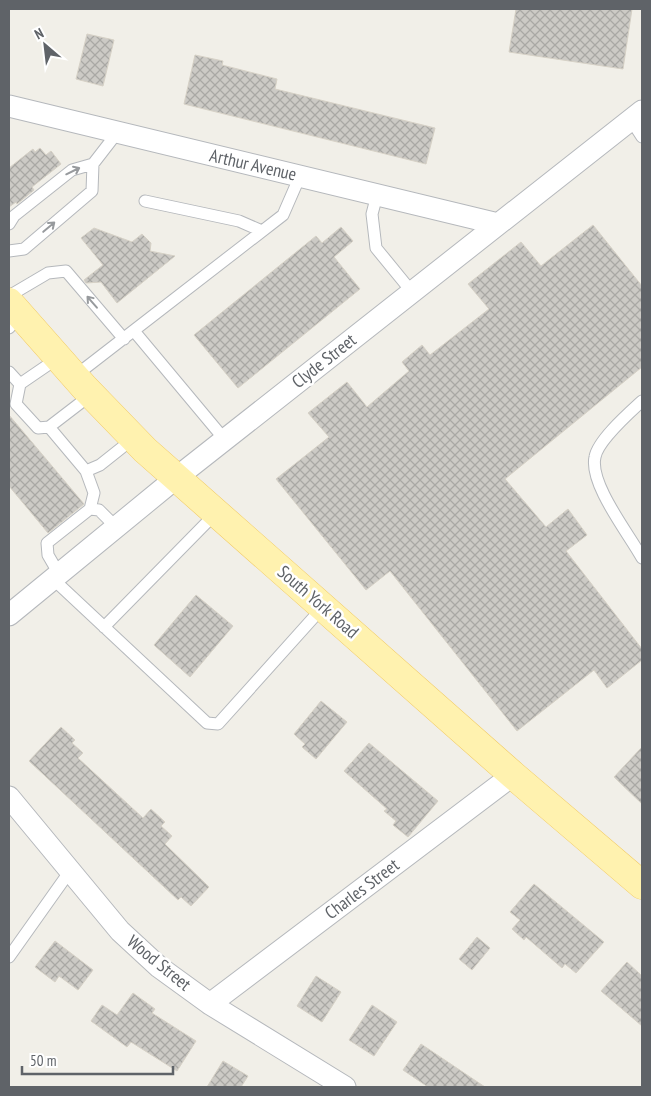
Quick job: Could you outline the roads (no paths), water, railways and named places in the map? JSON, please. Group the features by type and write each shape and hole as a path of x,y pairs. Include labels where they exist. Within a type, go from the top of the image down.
{"main road":[{"name":"South York Road","path":"12,311 134,438 176,478 642,885"}],"street":[{"name":"Arthur Avenue","path":"9,106 498,224"},
{"name":"Clyde Street","path":"9,615 176,478 498,224 639,123"},
{"name":"Charles Street","path":"210,1004 513,774"},
{"name":"Wood Street","path":"9,796 120,931 159,967 210,1004 345,1087"}],"lane":[{"path":"9,251 24,249 92,191 93,164 117,132"},
{"path":"9,224 14,216 72,170 93,164"},
{"path":"49,427 75,376 283,215 300,176"},
{"path":"377,195 372,214 376,248 412,292"},
{"path":"145,202 239,221 262,231"},
{"path":"12,311 48,272 66,271 124,339"},
{"path":"134,331 225,440"},
{"path":"9,372 20,384"},
{"path":"20,384 75,376"},
{"path":"20,384 16,404 38,428 49,427"},
{"path":"642,402 613,428 595,457 597,482 642,558"},
{"path":"49,427 86,471 94,493 90,508 47,543 48,555 56,576 104,627 207,723 218,724 322,607"},
{"path":"86,471 100,465 134,438"},
{"path":"90,508 99,510 116,527"},
{"path":"104,627 216,513"},
{"path":"9,957 70,871"}]}
